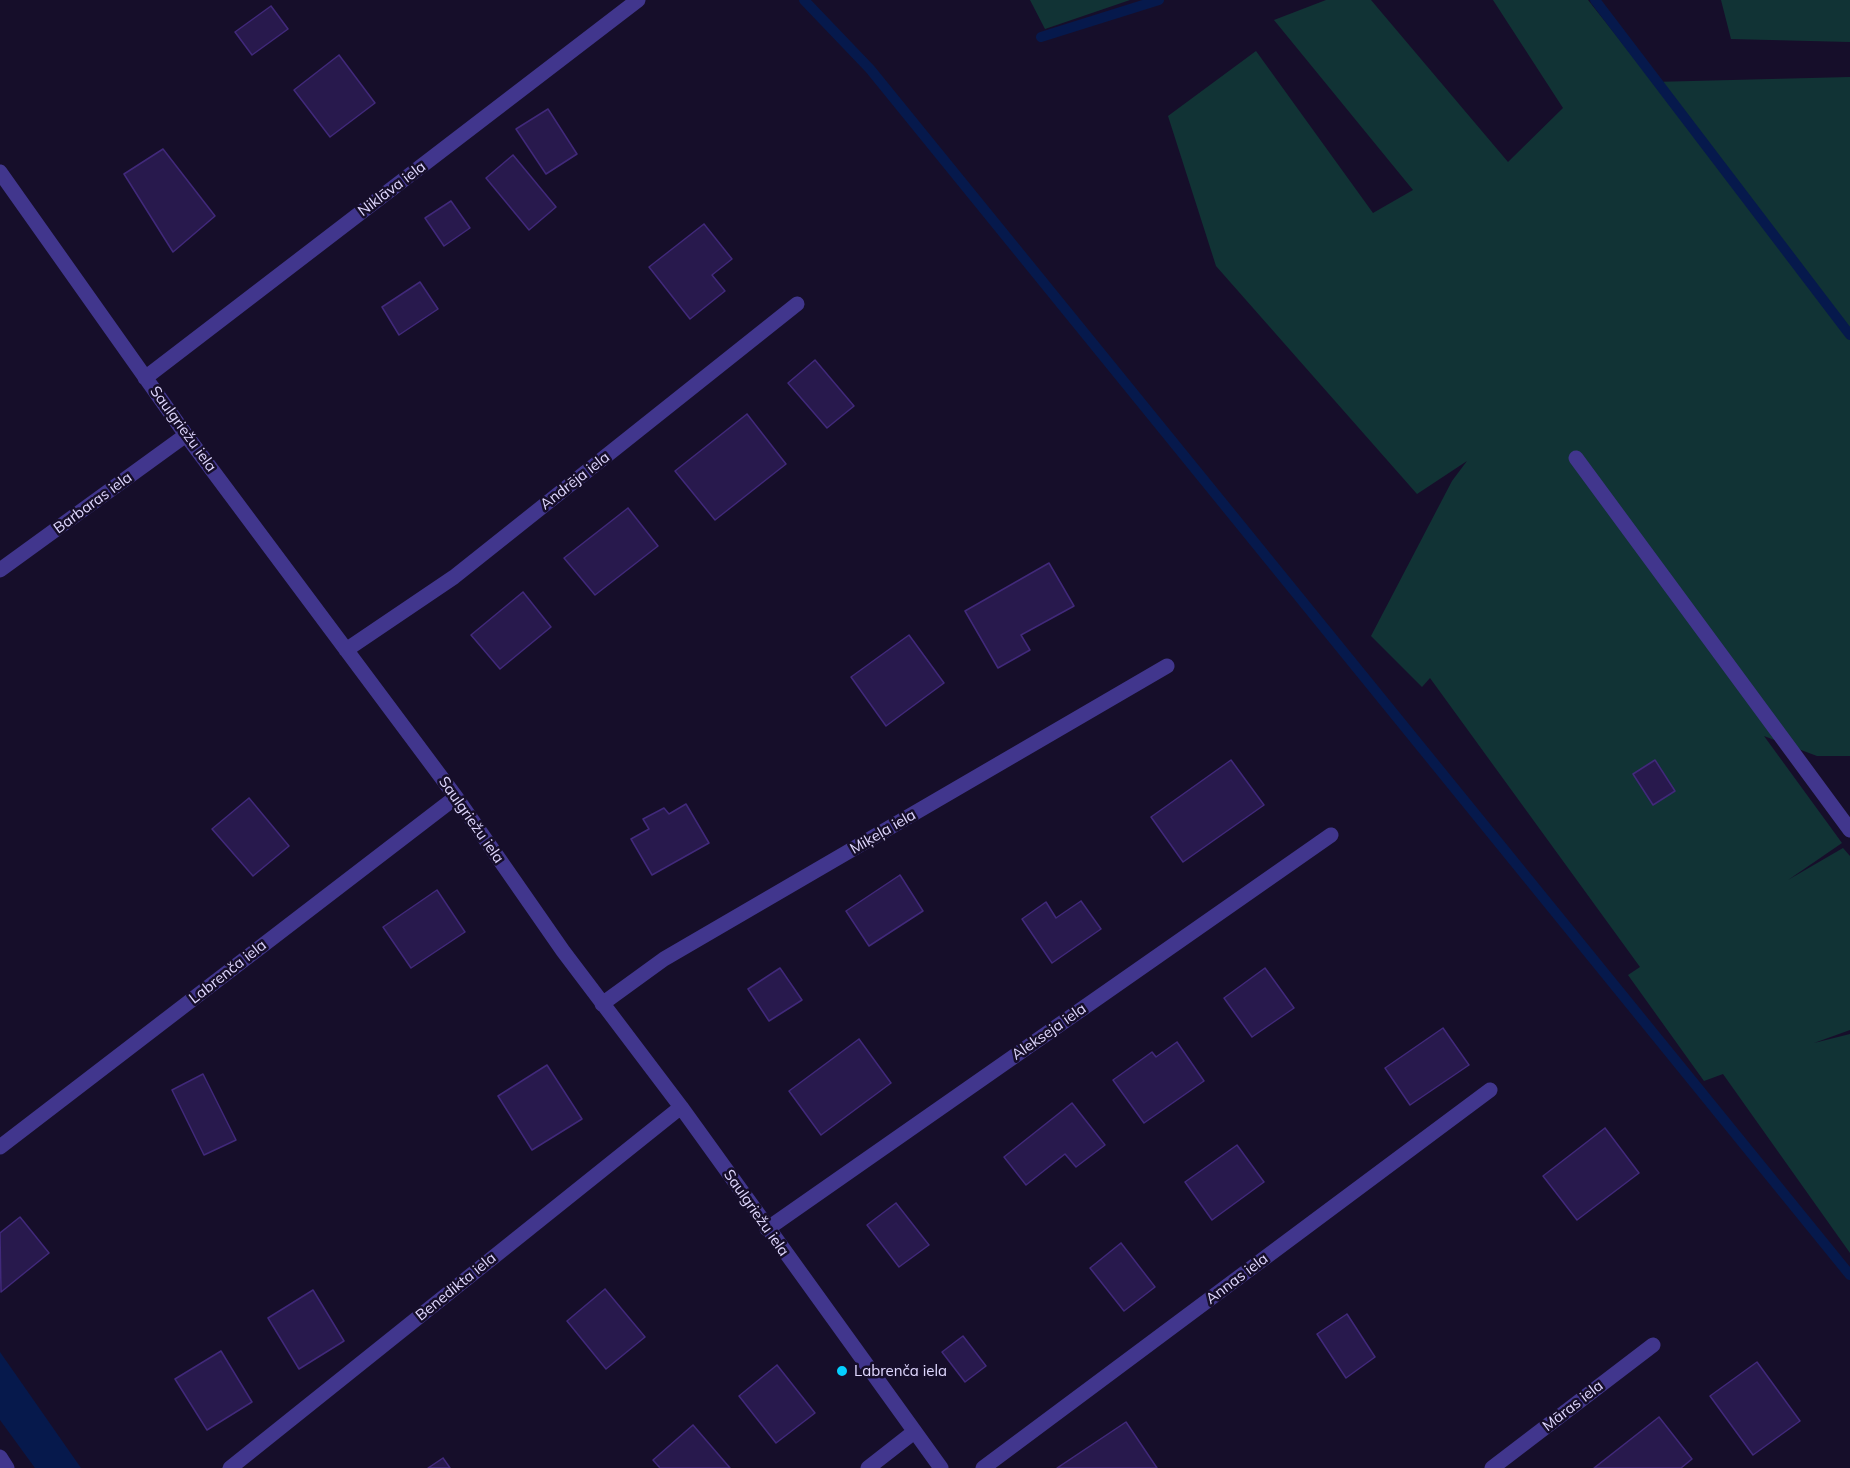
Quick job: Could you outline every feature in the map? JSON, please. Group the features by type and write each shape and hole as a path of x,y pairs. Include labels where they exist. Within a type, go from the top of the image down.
{"street":[{"name":"Niklāva iela","path":"146,378 638,0"},
{"name":"Saulgriežu iela","path":"0,172 186,435 456,797 602,1004 681,1107 941,1468"},
{"name":"Andrēja iela","path":"346,650 454,577 797,304"},
{"name":"Barbaras iela","path":"0,570 186,435"},
{"path":"1576,458 1850,830"},
{"name":"Miķeļa iela","path":"602,1004 664,959 1167,666"},
{"name":"Labrenča iela","path":"0,1147 456,797"},
{"name":"Alekseja iela","path":"767,1229 1331,835"},
{"name":"Annas iela","path":"983,1468 1490,1090"},
{"name":"Benedikta iela","path":"230,1468 681,1107"},
{"name":"Māras iela","path":"1492,1468 1653,1345"},
{"path":"868,1468 914,1432"},
{"path":"0,1457 7,1468"}],"green space":[{"path":"1030,0 1130,0 1045,29"},
{"path":"1326,0 1371,0 1508,162 1563,108 1493,0 1588,0 1653,82 1850,77 1850,756 1817,756 1764,736 1842,843 1788,880 1843,848 1850,856 1850,1030 1814,1043 1850,1034 1850,1253 1723,1074 1704,1081 1628,975 1640,967 1430,678 1422,687 1371,636 1452,481 1467,461 1417,494 1216,266 1168,116 1256,51 1373,213 1413,190 1274,20"},
{"path":"1721,0 1850,0 1850,42 1731,39"}],"water":[{"path":"0,1352 81,1468 35,1468 0,1420"}],"building":[{"path":"271,6 288,29 252,55 235,32"},
{"path":"339,55 375,103 330,137 294,90"},
{"path":"548,109 577,154 546,174 516,129"},
{"path":"163,149 215,216 173,252 124,174"},
{"path":"513,155 556,207 529,230 486,178"},
{"path":"451,201 470,228 444,246 425,218"},
{"path":"704,224 732,259 712,275 725,291 690,319 649,267"},
{"path":"420,282 438,309 399,335 382,307"},
{"path":"815,360 854,406 827,428 788,383"},
{"path":"747,414 786,464 715,520 675,471"},
{"path":"628,508 658,546 595,595 564,558"},
{"path":"1049,563 1074,606 1021,635 1030,650 998,668 965,611"},
{"path":"523,592 551,627 500,669 471,635"},
{"path":"909,635 944,683 886,726 851,677"},
{"path":"1231,760 1264,805 1183,862 1151,817"},
{"path":"1655,760 1675,791 1653,805 1633,774"},
{"path":"249,798 289,846 253,876 212,829"},
{"path":"686,804 709,843 652,875 631,839 649,829 643,819 664,808 669,814"},
{"path":"900,875 923,911 869,946 846,911"},
{"path":"437,890 465,932 411,968 383,927"},
{"path":"1081,901 1101,929 1052,963 1022,919 1046,902 1056,918"},
{"path":"780,968 802,1000 769,1021 748,989"},
{"path":"1265,968 1294,1008 1252,1037 1224,998"},
{"path":"1443,1028 1469,1065 1410,1105 1385,1068"},
{"path":"859,1039 891,1083 821,1135 789,1091"},
{"path":"1177,1042 1204,1081 1144,1123 1113,1080 1152,1052 1156,1057"},
{"path":"547,1065 582,1119 532,1150 498,1096"},
{"path":"203,1074 236,1140 204,1155 172,1090"},
{"path":"1072,1103 1105,1145 1076,1167 1065,1154 1026,1185 1004,1157"},
{"path":"1605,1128 1639,1173 1577,1220 1543,1176"},
{"path":"1237,1145 1264,1182 1212,1220 1185,1182"},
{"path":"896,1203 929,1245 899,1267 867,1225"},
{"path":"20,1217 49,1253 1,1292 0,1233"},
{"path":"1121,1243 1155,1287 1124,1311 1090,1268"},
{"path":"605,1289 645,1337 606,1369 567,1321"},
{"path":"313,1290 344,1341 299,1369 268,1318"},
{"path":"1347,1314 1375,1357 1346,1378 1317,1334"},
{"path":"963,1336 986,1366 965,1382 942,1352"},
{"path":"221,1351 252,1402 207,1430 175,1379"},
{"path":"1757,1362 1800,1421 1753,1455 1710,1396"},
{"path":"777,1365 815,1413 776,1443 739,1396"},
{"path":"1659,1417 1692,1459 1681,1468 1594,1468"},
{"path":"1126,1422 1157,1468 1057,1468"},
{"path":"693,1425 730,1468 660,1468 653,1460"},
{"path":"443,1458 450,1468 428,1468"}],"waterway":[{"path":"804,0 870,69 1850,1275"},
{"path":"1041,37 1159,0"},
{"path":"1595,0 1850,335"}],"place":[{"name":"Labrenča iela","path":"842,1371"}]}
